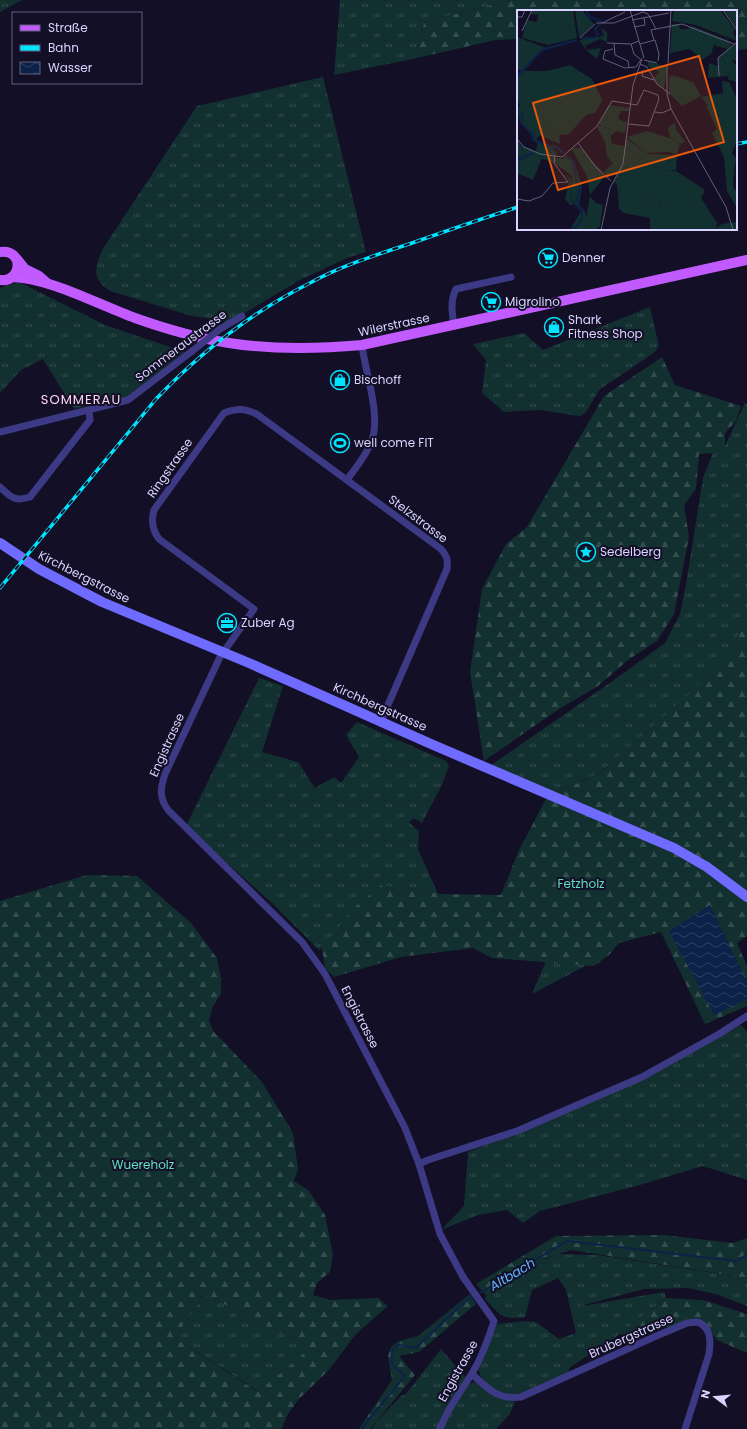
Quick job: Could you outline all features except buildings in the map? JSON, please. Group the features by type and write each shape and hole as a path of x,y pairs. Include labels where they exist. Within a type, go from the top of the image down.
{"main road":[{"path":"0,252 6,251 17,259 18,269 4,280"},
{"name":"Wilerstrasse","path":"17,259 25,269 39,276 49,284"},
{"name":"Wilerstrasse","path":"4,280 24,278 49,284 134,318 188,335 230,343 316,349 362,345 747,260"},
{"name":"Kirchbergstrasse","path":"0,543 27,562 61,582 102,602 223,652 674,848 707,867 747,897"}],"street":[{"path":"454,325 452,302 456,289 511,277"},
{"name":"Sommeraustrasse","path":"0,432 128,400 220,329 242,316"},
{"path":"347,480 368,450 372,439 375,420 370,382 362,345"},
{"name":"Ringstrasse","path":"223,652 254,609 159,539 154,533 151,519 154,510 217,420 224,413 232,410 239,408 249,410 347,480"},
{"path":"0,487 12,497 20,500 30,497 90,420 89,410"},
{"name":"Stelzstrasse","path":"347,480 441,549 446,555 448,562 447,569 381,721"},
{"name":"Engistrasse","path":"223,652 165,774 161,787 161,796 164,806 302,942 325,974 405,1128 419,1164 440,1234 463,1278 494,1321 472,1374 457,1394 440,1429"},
{"path":"419,1164 517,1131 642,1077 719,1034 747,1016"},
{"name":"Brubergstrasse","path":"472,1374 494,1393 502,1397 521,1397 654,1337 687,1324 698,1322 702,1324 709,1335 709,1354 685,1429"}],"green space":[{"path":"0,0 22,0 0,12"},
{"path":"340,0 512,0 424,22 417,58 334,75"},
{"path":"512,0 747,0 747,49 737,50 737,10 517,10 517,39 495,40 417,58 424,22"},
{"path":"323,77 366,252 347,258 298,281 228,323 220,320 192,316 110,291 99,281 96,271 98,260 104,247 197,106"},
{"path":"19,282 105,325 185,352 126,397 74,409 43,359 21,370 0,393 0,288"},
{"path":"650,307 659,346 655,352 599,390 586,412 580,416 540,410 504,412 482,393 486,360 473,344 524,333 543,350"},
{"path":"662,357 675,385 741,406 736,421 725,433 725,446 713,453 699,454 696,489 684,505 689,537 674,614 657,641 628,660 598,686 559,709 484,761 470,672 482,589 506,544 527,527 604,396"},
{"path":"745,403 747,404 747,625 737,636 736,653 600,773 547,797 487,768 665,643 680,614 703,478 713,453 725,446"},
{"name":"Fetzholz","path":"747,624 747,936 737,943 747,966 747,983 710,905 713,1015 747,999 747,1006 705,1024 661,932 619,943 609,955 594,966 492,958 473,948 401,957 334,977 325,968 322,948 354,908 381,885 442,894 501,895 519,850 547,797 600,773 735,653 737,636"},
{"path":"259,678 283,686 262,752 298,762 315,788 334,777 341,783 359,757 346,735 357,722 446,761 449,766 441,787 422,823 414,818 409,822 419,830 418,849 438,894 410,889 319,950 273,904 186,826"},
{"name":"Wuereholz","path":"87,875 137,876 191,923 217,958 221,978 221,994 213,1006 209,1021 213,1031 262,1082 293,1133 298,1169 294,1181 309,1191 325,1215 333,1255 330,1272 317,1283 313,1295 330,1300 378,1298 388,1306 356,1334 328,1371 298,1400 288,1414 281,1429 0,1429 0,901","holes":["204,1294 311,1348 258,1392 175,1338"]},
{"path":"546,961 587,965 532,994"},
{"path":"741,1025 747,1032 747,1180 703,1166 640,1185 540,1211 523,1223 507,1210 478,1215 441,1230 464,1206 468,1152 576,1109 664,1067"},
{"path":"663,1235 733,1243 747,1238 747,1278 571,1250 549,1257 486,1295 476,1284 556,1236"},
{"path":"556,1254 597,1255 747,1278 747,1306 716,1294 688,1288 644,1289 576,1307 664,1292 666,1298 620,1334 569,1368 569,1374 550,1384 529,1392 509,1394 499,1391 485,1382 480,1375 479,1370 481,1357 497,1324 525,1321 536,1322 559,1339 576,1333 566,1290 558,1278 532,1290 525,1317 511,1318 502,1316 485,1299 487,1294 529,1268"},
{"path":"204,1294 312,1348 259,1392 175,1338"},
{"path":"470,1294 476,1304 419,1352 399,1356 415,1375 370,1429 359,1429 392,1380 388,1356 391,1347 399,1341 418,1336"},
{"path":"666,1298 703,1300 747,1314 747,1353 717,1340 704,1323 695,1320 651,1331 629,1339 620,1334"},
{"path":"441,1349 468,1380 451,1398 438,1429 372,1429 376,1422 401,1396 406,1394"},
{"path":"474,1382 495,1395 515,1402 509,1415 496,1429 443,1429 447,1417 465,1386"}],"water":[{"path":"710,905 747,983 747,999 714,1015 669,931"}],"waterway":[{"name":"Altbach","path":"478,1294 567,1241 736,1261 747,1255"},
{"name":"Altbach","path":"362,1429 405,1376 392,1364 392,1350 399,1345 416,1348 463,1303 474,1296"}],"railway":[{"path":"737,144 747,142"},
{"path":"0,588 156,399 191,365 228,334 289,294 348,265 517,207"}],"place":[{"name":"Denner","path":"548,258"},
{"name":"Migrolino","path":"491,302"},
{"name":"Shark Fitness Shop","path":"554,327"},
{"name":"Bischoff","path":"340,380"},
{"name":"well come FIT","path":"340,443"},
{"name":"Sedelberg","path":"586,552"},
{"name":"Zuber Ag","path":"227,623"}],"district":[{"name":"SOMMERAU","path":"81,399"}]}
